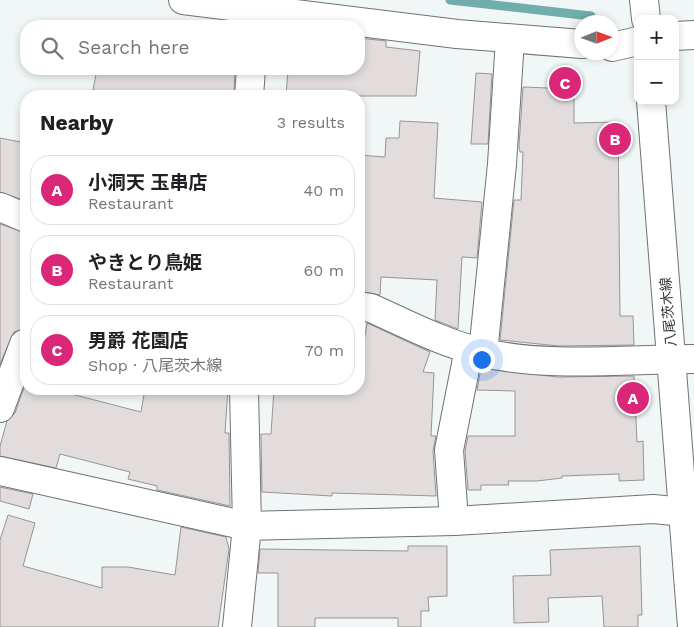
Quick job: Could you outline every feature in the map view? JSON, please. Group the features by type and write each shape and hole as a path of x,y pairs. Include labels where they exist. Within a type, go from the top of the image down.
{"street":[{"path":"183,0 341,20"},
{"path":"644,0 646,15"},
{"path":"365,23 510,39 574,43"},
{"path":"679,36 694,35"},
{"path":"454,521 449,450 476,351 502,164 510,39"},
{"path":"619,45 634,42"},
{"path":"249,90 251,75"},
{"name":"八尾茨木線","path":"651,105 683,359 692,627"},
{"path":"0,207 20,215"},
{"path":"365,307 448,343 476,351 539,360 683,359"},
{"path":"0,408 20,355"},
{"path":"237,627 247,526 244,395"},
{"path":"0,471 247,526 454,521 653,510 689,512"}],"building":[{"path":"365,39 386,41 386,47 420,51 416,96 365,96 365,90 286,90 288,75 365,75"},
{"path":"476,73 492,74 488,144 471,144"},
{"path":"96,75 235,75 234,90 93,90"},
{"path":"523,87 574,89 574,123 618,122 620,316 633,316 634,345 559,346 500,340 514,200 521,200 523,152 520,152 519,146"},
{"path":"400,121 438,123 434,198 482,202 477,258 462,257 458,329 435,320 437,280 381,277 380,295 365,292 365,155 385,157 386,138 399,138"},
{"path":"0,138 20,142 20,199 0,192"},
{"path":"0,224 20,231 20,330 14,332 0,364"},
{"path":"367,323 430,352 423,372 434,373 431,436 436,436 433,451 436,496 332,493 332,496 262,492 261,434 271,434 274,395 365,395 365,336"},
{"path":"481,368 557,377 634,376 637,442 643,441 644,480 619,481 619,474 562,476 562,478 537,481 508,481 509,485 481,485 481,490 468,490 465,451 468,436 515,436 515,391 477,390"},
{"path":"21,395 75,395 141,412 144,395 228,395 225,433 229,433 230,506 157,490 157,486 128,479 130,472 60,454 56,468 0,456 0,446 7,421 15,413"},
{"path":"0,487 33,494 29,509 0,501"},
{"path":"8,515 35,523 23,566 102,588 102,567 128,567 175,575 181,527 226,537 229,549 218,627 0,627 0,540"},
{"path":"408,546 447,546 447,596 428,597 429,611 421,611 421,627 398,627 398,618 315,618 315,627 278,627 278,573 258,573 260,549 408,551"},
{"path":"640,546 642,615 638,615 638,627 604,627 602,596 548,598 549,622 514,623 513,576 551,575 550,550"}],"waterway":[{"path":"450,0 582,15"}],"place":[{"name":"男爵 花園店","path":"565,83"},
{"name":"やきとり鳥姫","path":"615,139"},
{"name":"小洞天 玉串店","path":"633,398"}]}
